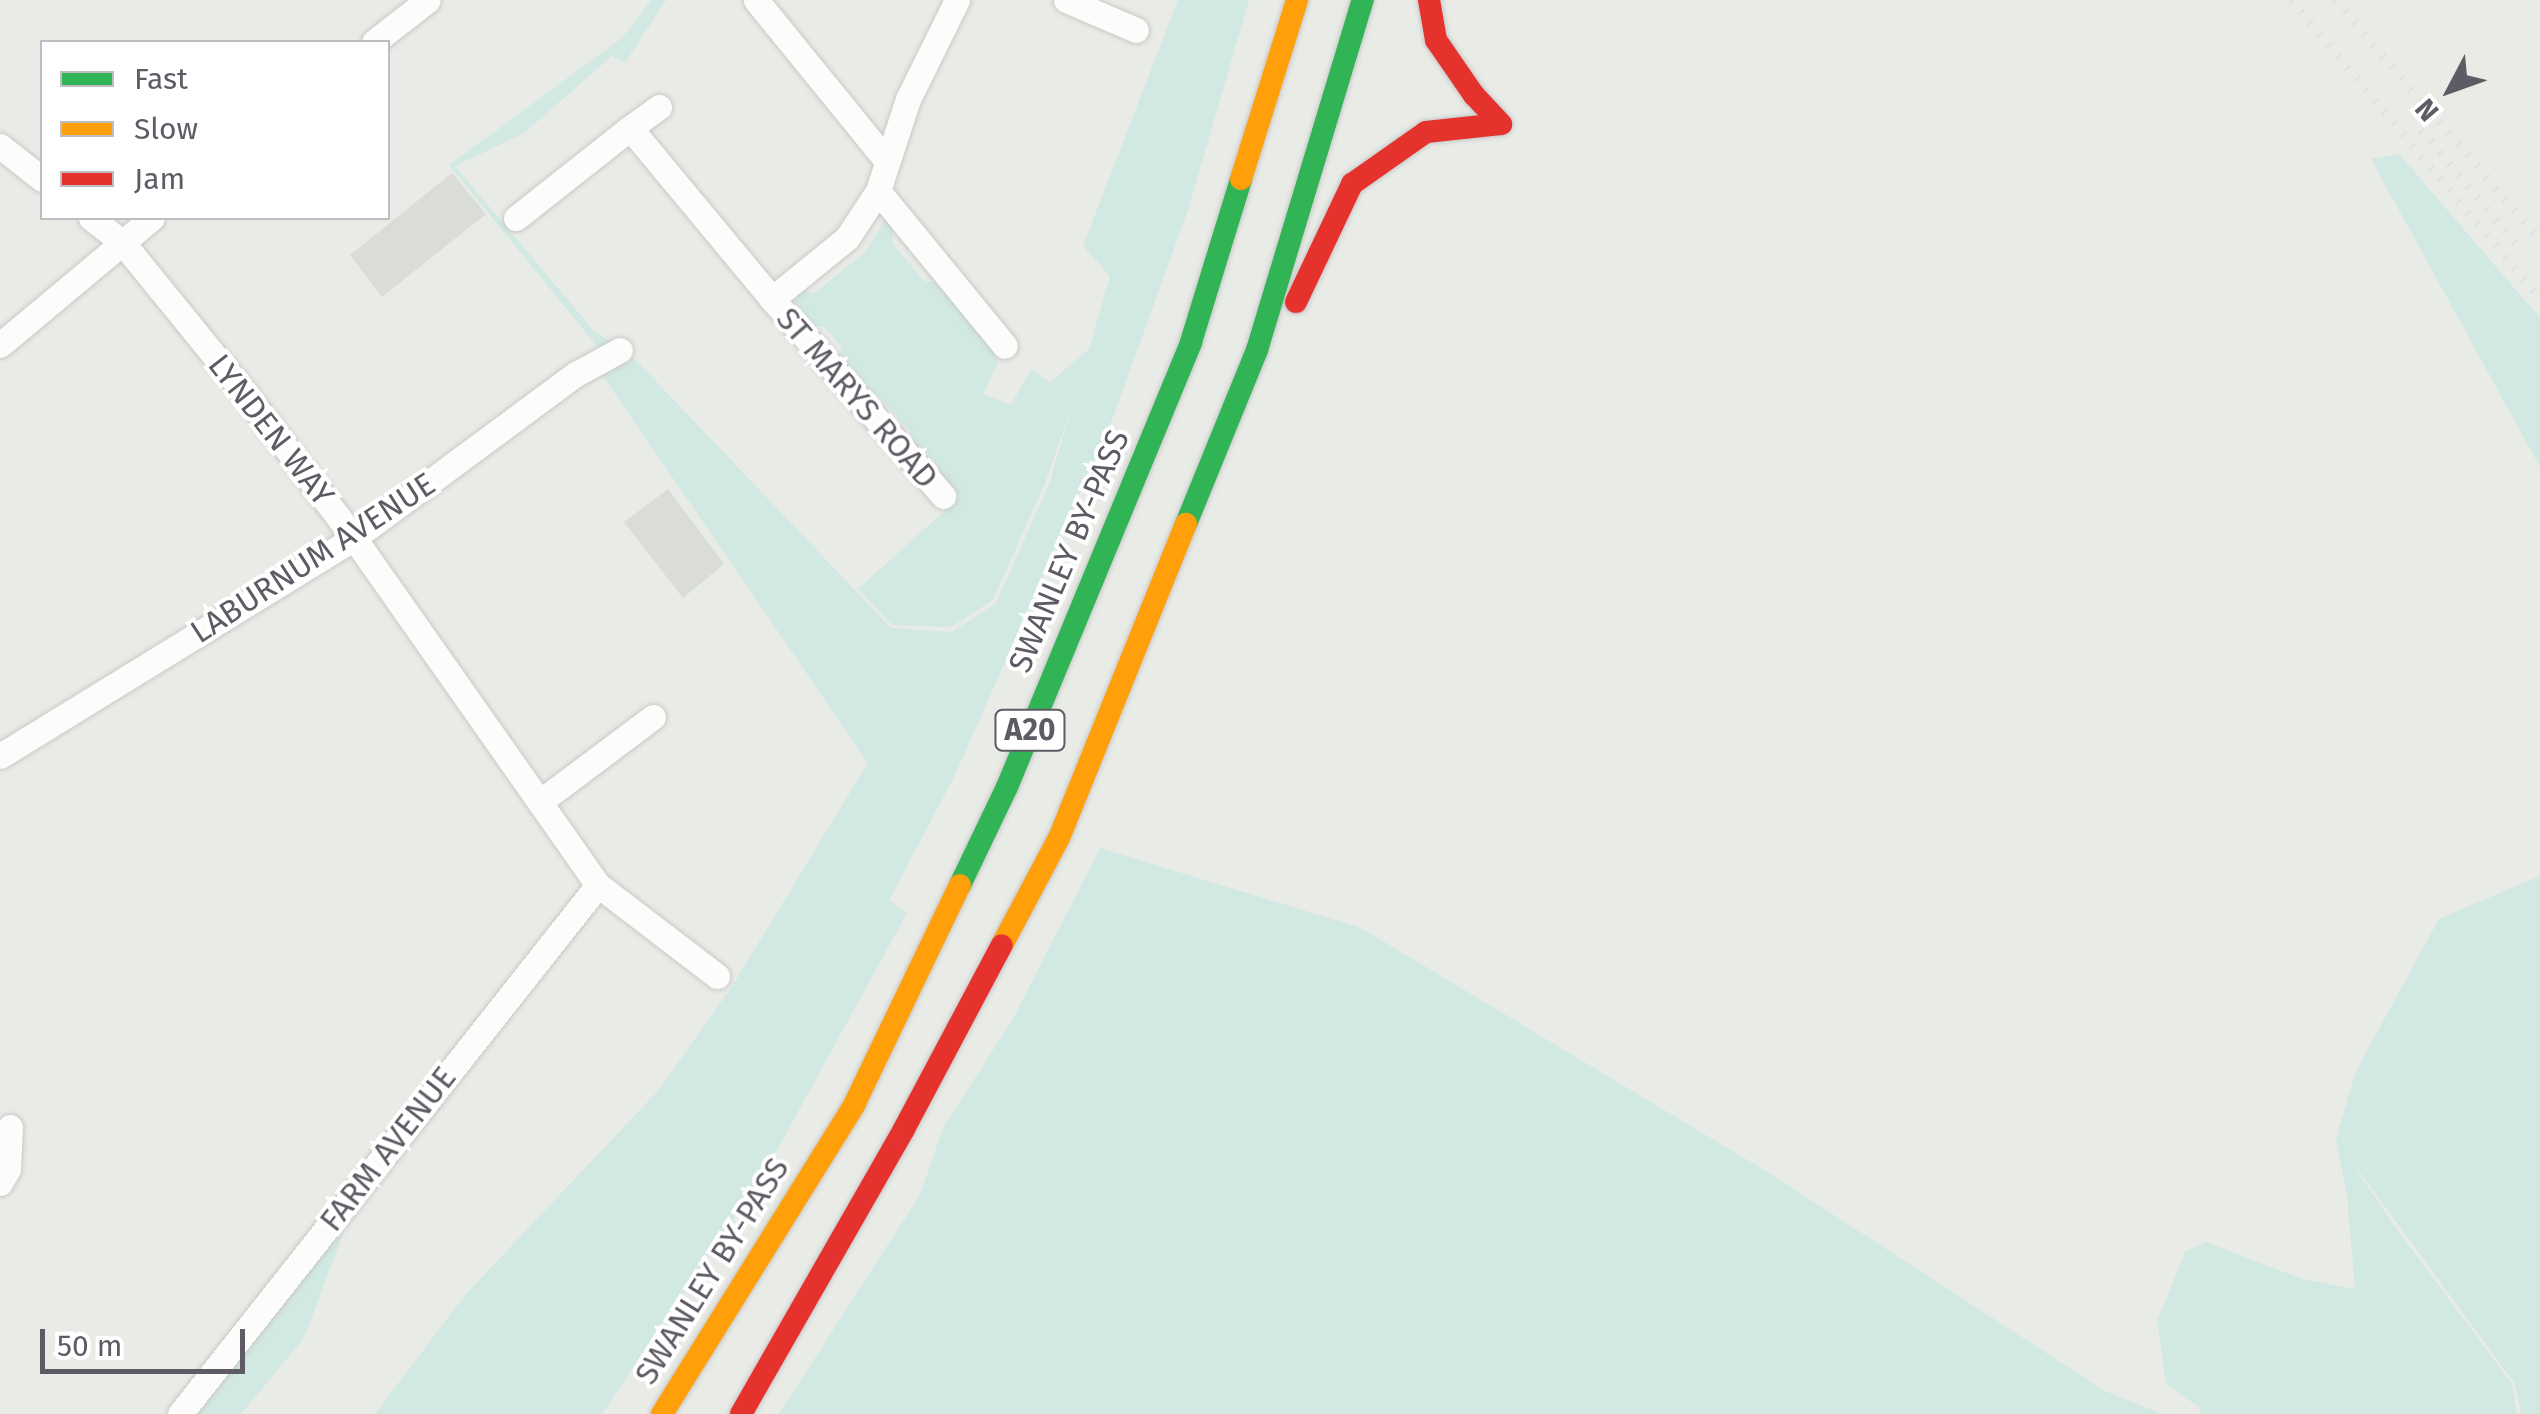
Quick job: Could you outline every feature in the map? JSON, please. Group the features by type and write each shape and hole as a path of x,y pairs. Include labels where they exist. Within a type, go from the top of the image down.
{"highway":[{"name":"SWANLEY BY-PASS","path":"662,1414 854,1105 1007,787 1192,342 1297,0"},
{"name":"A20","path":"740,1414 904,1129 1058,838 1256,350 1363,0"},
{"path":"1155,597 1352,184 1426,132 1501,124 1474,95 1436,40 1429,0"}],"street":[{"path":"377,40 428,0"},
{"path":"756,0 887,162"},
{"name":"ST MARYS ROAD","path":"772,299 847,238 878,191 908,99 957,0"},
{"path":"1066,0 1136,30"},
{"path":"516,218 659,107"},
{"name":"ST MARYS ROAD","path":"630,128 943,496"},
{"path":"0,146 40,178"},
{"path":"878,191 1005,346"},
{"name":"LYNDEN WAY","path":"94,220 122,242 247,396 354,538 598,885 717,976"},
{"path":"0,345 150,220"},
{"name":"LABURNUM AVENUE","path":"0,756 354,538 576,374 620,350"},
{"path":"540,802 653,717"},
{"name":"FARM AVENUE","path":"180,1414 598,885"},
{"path":"0,1183 8,1169 10,1127"}],"shaded area":[{"path":"651,0 666,0 625,63 612,56 524,133 455,166 594,331 629,353 891,628 952,632 996,603 1050,482 1072,405 1046,481 993,600 951,627 892,625 858,589 959,498 930,457 923,459 909,449 910,431 876,394 859,394 840,364 841,346 825,327 808,326 795,301 800,292 815,293 866,251 887,216 894,224 892,243 924,281 939,283 993,349 998,362 983,394 1011,405 1031,369 1050,382 1089,349 1110,276 1083,246 1178,0 1249,0 1188,210 1112,420 955,775 889,900 907,913 766,1170 602,1414 375,1414 466,1294 657,1092 731,988 868,763 603,376 614,367 449,165 622,38"},
{"path":"2399,154 2540,318 2540,467 2371,159"},
{"path":"452,173 486,214 382,297 350,255"},
{"path":"668,489 724,564 683,598 624,522"},
{"path":"1100,848 1361,928 1769,1173 2105,1391 2163,1414 779,1414 920,1195 943,1128 1013,1019"},
{"path":"2540,876 2540,1414 2521,1414 2515,1384 2342,1148 2393,1224 2512,1384 2517,1414 2200,1414 2199,1407 2166,1384 2157,1320 2186,1251 2206,1242 2302,1279 2355,1289 2347,1195 2336,1139 2356,1071 2439,919"},
{"path":"349,1218 304,1338 241,1414 194,1414"}],"railway":[{"path":"2291,0 2540,299"},
{"path":"2335,0 2540,240"},
{"path":"2421,130 2520,249"}],"traffic: fast":[{"path":"1186,524 1257,350 1363,0"},
{"path":"960,885 1007,787 1191,342 1241,179"}],"traffic: slow":[{"path":"1241,179 1297,0"},
{"path":"1002,945 1059,838 1186,524"},
{"path":"662,1414 854,1105 960,885"}],"traffic: jam":[{"path":"1429,0 1436,40 1474,95 1501,124"},
{"path":"1296,302 1352,184 1426,132 1501,124"},
{"path":"741,1414 904,1129 1002,945"}]}
